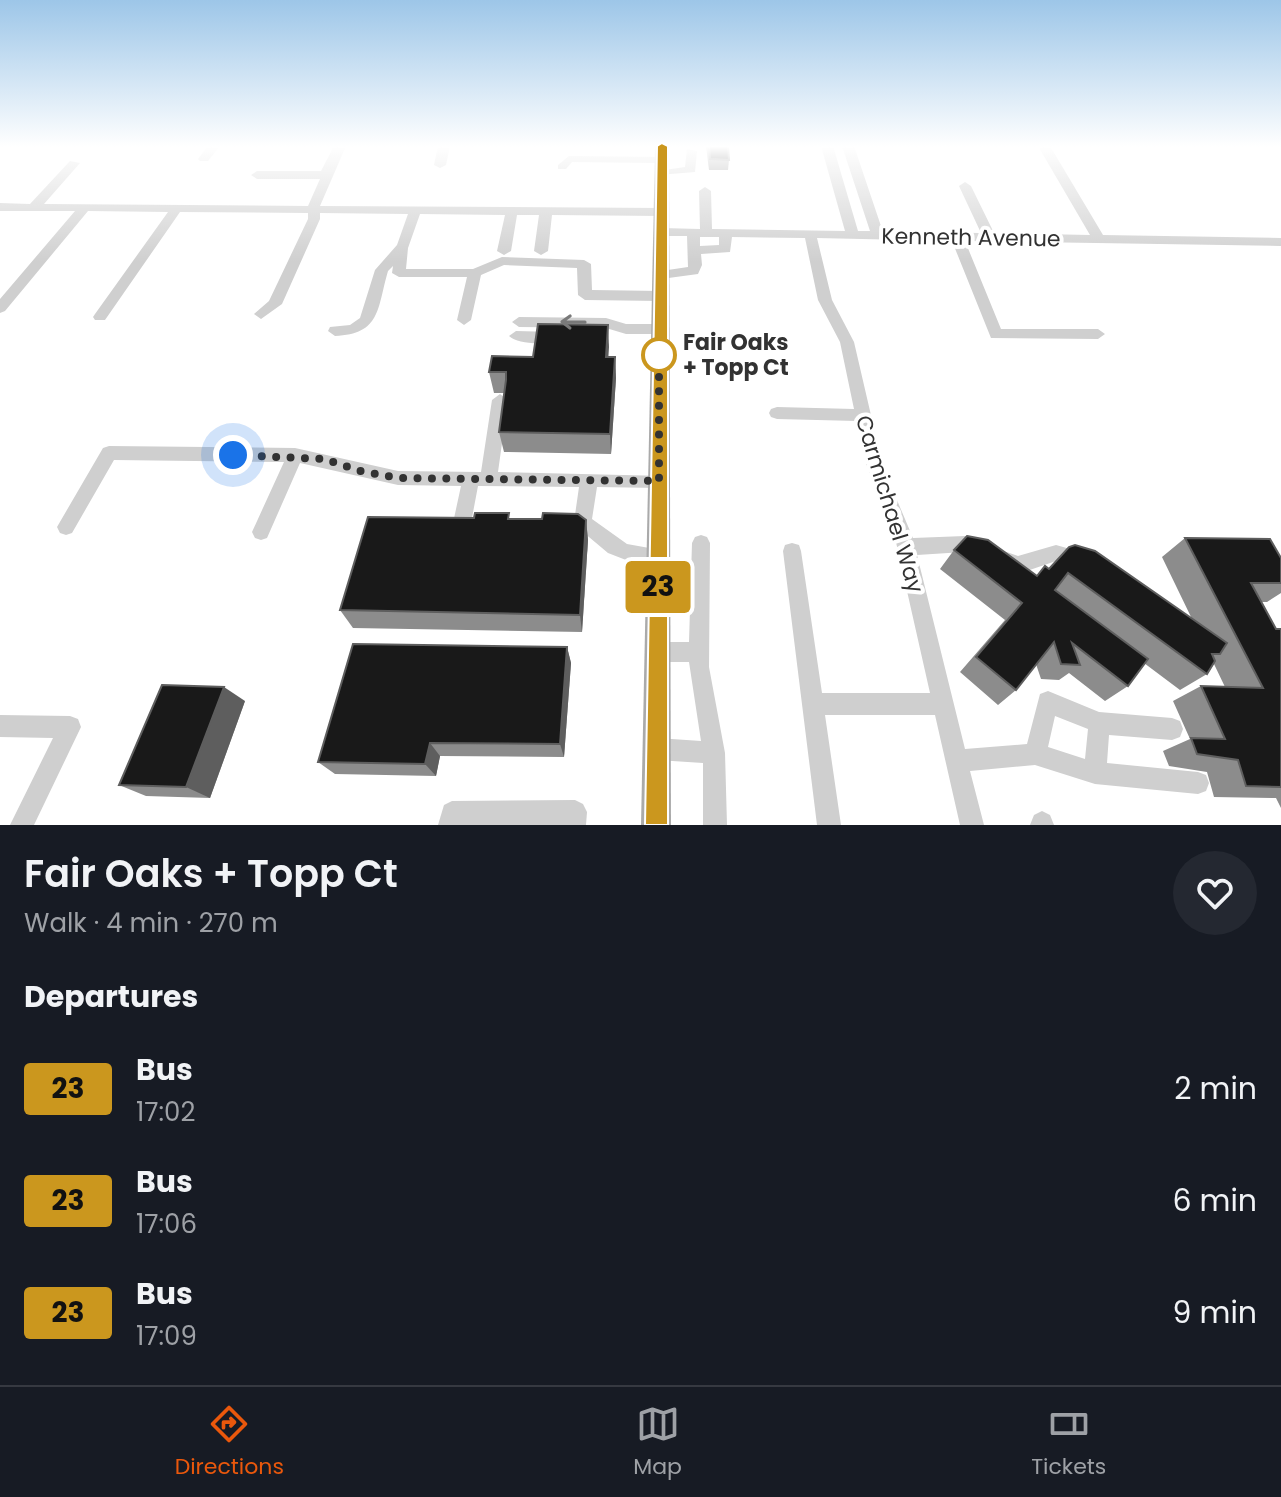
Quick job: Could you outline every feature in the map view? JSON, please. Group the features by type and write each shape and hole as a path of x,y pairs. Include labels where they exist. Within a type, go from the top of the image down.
{"main road":[{"path":"656,825 662,184"}],"street":[{"path":"34,207 54,184"},
{"path":"261,314 275,304 314,219 314,202 323,184"},
{"path":"838,184 853,235"},
{"path":"861,184 878,235"},
{"path":"1067,184 1099,239"},
{"path":"965,186 989,237"},
{"path":"415,210 403,246 399,273 475,273 502,261 584,264 585,295 661,286 693,271 705,191"},
{"name":"Kenneth Avenue","path":"0,207 512,211 555,208 662,222 700,233 1278,245"},
{"path":"0,308 85,207"},
{"path":"100,317 177,208"},
{"path":"541,251 555,208"},
{"path":"504,251 512,211"},
{"path":"694,250 725,249 726,233"},
{"name":"Carmichael Way","path":"810,234 821,287 847,342 875,467 899,519 972,825"},
{"path":"957,237 996,334 1098,334"},
{"path":"335,331 354,330 366,320 382,270 403,246"},
{"path":"464,320 475,273"},
{"path":"518,329 608,339 626,329 659,329"},
{"path":"463,523 480,479 500,400"},
{"path":"777,413 863,415"},
{"path":"66,527 109,453 295,455 324,459 378,476 659,481"},
{"path":"261,532 295,455"},
{"path":"583,522 589,481"},
{"path":"550,523 583,522 595,528 613,546 633,555 659,557"},
{"path":"701,543 700,652 714,753 715,825"},
{"path":"906,547 965,544 1018,565 1056,553 1105,567"},
{"path":"792,551 829,825"},
{"path":"658,652 700,652"},
{"path":"1035,754 1048,702 1099,723 1172,729"},
{"path":"812,704 943,704"},
{"path":"1095,773 1099,723"},
{"path":"0,726 70,727 22,825"},
{"path":"657,749 714,753"},
{"path":"957,761 1035,754 1095,773 1198,783"},
{"path":"450,825 452,813 575,812 574,825"}],"building":[{"path":"538,324 608,325 606,357 615,357 610,434 499,432 506,372 489,372 492,356 533,357"},
{"path":"475,513 509,513 508,519 542,519 543,513 578,514 586,520 580,615 340,610 368,517 474,518"},
{"path":"967,536 988,540 1037,576 1045,566 1049,569 1069,547 1075,545 1095,551 1227,643 1220,654 1212,654 1215,661 1207,674 1068,573 1055,590 1148,659 1128,686 1072,643 1080,665 1061,664 1054,642 1016,690 976,657 1022,603 954,550"},
{"path":"1185,538 1270,539 1281,558 1281,583 1251,583 1276,629 1281,629 1281,787 1246,786 1238,760 1197,754 1191,738 1225,739 1201,686 1263,688"},
{"path":"353,644 567,647 560,744 430,743 425,764 318,762"},
{"path":"162,685 224,687 186,787 119,785"}],"bus line":[{"name":"23","path":"656,825 662,184"}],"place":[{"name":"Fair Oaks + Topp Ct","path":"659,355"}],"route":[{"path":"233,455 295,455 324,459 378,476 398,478 659,481 659,355"}]}
